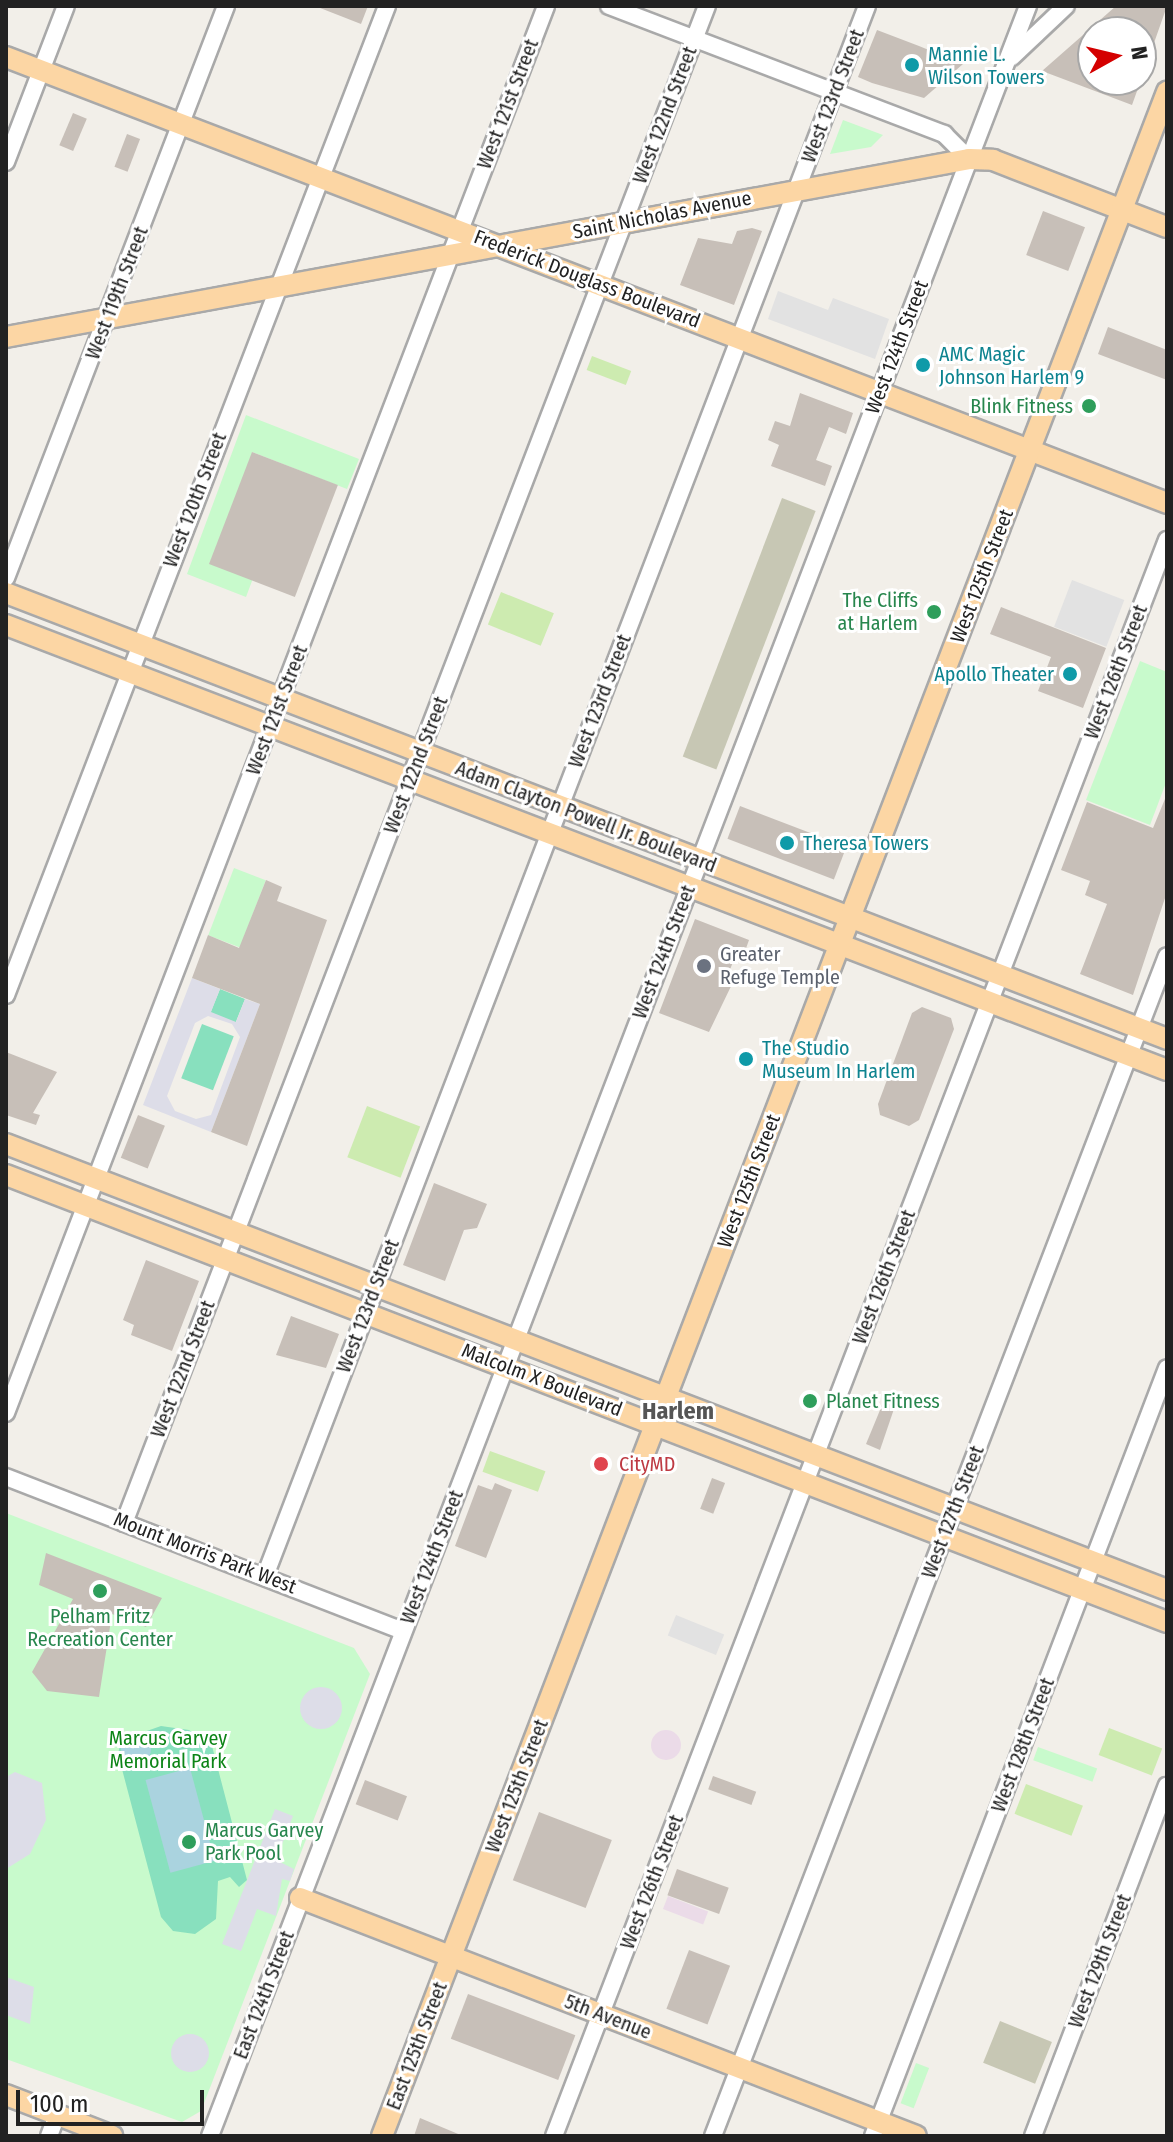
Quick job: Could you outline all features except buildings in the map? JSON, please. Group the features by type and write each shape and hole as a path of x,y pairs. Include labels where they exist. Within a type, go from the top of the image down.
{"main road":[{"name":"Frederick Douglass Boulevard","path":"6,57 1167,503"},
{"name":"West 125th Street","path":"452,1955 1167,92"},
{"name":"Saint Nicholas Avenue","path":"6,337 969,159 997,162 1167,227"},
{"name":"Adam Clayton Powell Jr. Boulevard","path":"6,593 1167,1039"},
{"name":"Adam Clayton Powell Jr. Boulevard","path":"6,625 1167,1070"},
{"name":"Malcolm X Boulevard","path":"6,1144 1167,1590"},
{"name":"Malcolm X Boulevard","path":"6,1175 806,1480 1167,1622"},
{"name":"5th Avenue","path":"300,1898 739,2068 876,2129 916,2136"},
{"name":"East 125th Street","path":"382,2136 452,1955"},
{"path":"6,2095 112,2136"}],"street":[{"path":"6,162 66,6"},
{"name":"West 119th Street","path":"6,578 108,320 226,6"},
{"name":"West 120th Street","path":"6,995 387,6"},
{"name":"West 121st Street","path":"6,1413 546,6"},
{"path":"609,6 949,136 969,159"},
{"name":"West 122nd Street","path":"124,1523 707,6"},
{"name":"West 123rd Street","path":"265,1576 867,6"},
{"name":"West 124th Street","path":"300,1898 1028,6"},
{"path":"1008,61 1066,6"},
{"name":"West 126th Street","path":"554,2136 1167,540"},
{"name":"West 127th Street","path":"713,2136 1167,956"},
{"name":"West 128th Street","path":"876,2129 1167,1368"},
{"name":"Mount Morris Park West","path":"6,1477 403,1631"},
{"name":"West 129th Street","path":"1033,2136 1167,1786"},
{"name":"East 124th Street","path":"210,2136 300,1898"},
{"path":"49,2136 57,2115"}],"shaded area":[{"path":"778,291 828,310 833,298 889,319 875,359 768,319"},
{"path":"782,498 816,511 716,770 683,757"},
{"path":"1072,580 1124,600 1106,647 1054,627"},
{"path":"192,978 220,989 211,1012 236,1022 245,999 260,1004 211,1132 143,1105","holes":["208,1016 232,1024 240,1037 211,1115 196,1119 175,1111 167,1096 195,1023"]},
{"path":"676,1615 724,1634 716,1655 668,1635"},
{"path":"321,1687 336,1693 342,1708 336,1723 321,1729 306,1723 300,1708 306,1693"},
{"path":"666,1730 672,1731 680,1739 680,1751 672,1759 666,1760 660,1759 652,1751 651,1745 652,1739 660,1731"},
{"path":"15,1772 42,1783 46,1820 30,1854 6,1869 6,1777"},
{"path":"275,1809 293,1816 276,1860 294,1869 290,1881 282,1879 276,1916 257,1909 241,1951 222,1944"},
{"path":"668,1896 708,1911 703,1924 663,1909"},
{"path":"6,1977 34,1987 30,2024 6,2015"},
{"path":"1000,2021 1052,2042 1035,2084 983,2063"},
{"path":"190,2034 203,2040 209,2053 203,2066 190,2072 177,2066 171,2053 177,2040"}],"green space":[{"path":"843,120 883,135 871,147 830,154"},
{"path":"592,356 631,371 626,385 587,370"},
{"path":"246,415 359,459 347,489 252,452 252,581 246,597 187,574"},
{"path":"501,592 554,613 541,646 488,624"},
{"path":"1140,661 1167,672 1167,780 1150,825 1086,800"},
{"path":"234,868 266,880 240,947 208,935"},
{"path":"220,989 245,999 235,1023 210,1013"},
{"path":"202,1024 234,1036 213,1090 181,1078"},
{"path":"367,1106 420,1126 401,1178 347,1157"},
{"path":"490,1451 545,1471 538,1492 482,1472"},
{"name":"Marcus Garvey Memorial Park","path":"6,1513 354,1648 370,1674 201,2111 182,2122 6,2059"},
{"name":"Marcus Garvey Park Pool","path":"161,1726 189,1730 212,1746 247,1880 239,1887 230,1877 218,1881 216,1919 195,1934 173,1931 161,1917 118,1754 121,1740"},
{"path":"1109,1728 1162,1748 1152,1776 1099,1755"},
{"path":"1038,1747 1097,1769 1092,1782 1033,1760"},
{"path":"1026,1784 1083,1806 1071,1836 1015,1814"},
{"path":"916,2063 929,2068 914,2108 901,2103"}],"water":[{"path":"136,1734 147,1738 151,1749 147,1760 136,1764 125,1760 121,1749 125,1738"},
{"path":"190,1768 215,1861 170,1873 146,1780"}],"place":[{"name":"Mannie L. Wilson Towers","path":"912,65"},
{"name":"AMC Magic Johnson Harlem 9","path":"923,365"},
{"name":"Blink Fitness","path":"1089,406"},
{"name":"The Cliffs at Harlem","path":"934,612"},
{"name":"Apollo Theater","path":"1070,674"},
{"name":"Theresa Towers","path":"787,843"},
{"name":"Greater Refuge Temple","path":"704,966"},
{"name":"The Studio Museum In Harlem","path":"746,1059"},
{"name":"Planet Fitness","path":"810,1401"},
{"name":"CityMD","path":"601,1464"},
{"name":"Pelham Fritz Recreation Center","path":"100,1591"},
{"name":"Marcus Garvey Park Pool","path":"189,1842"}],"district":[{"name":"Harlem","path":"678,1412"}]}
